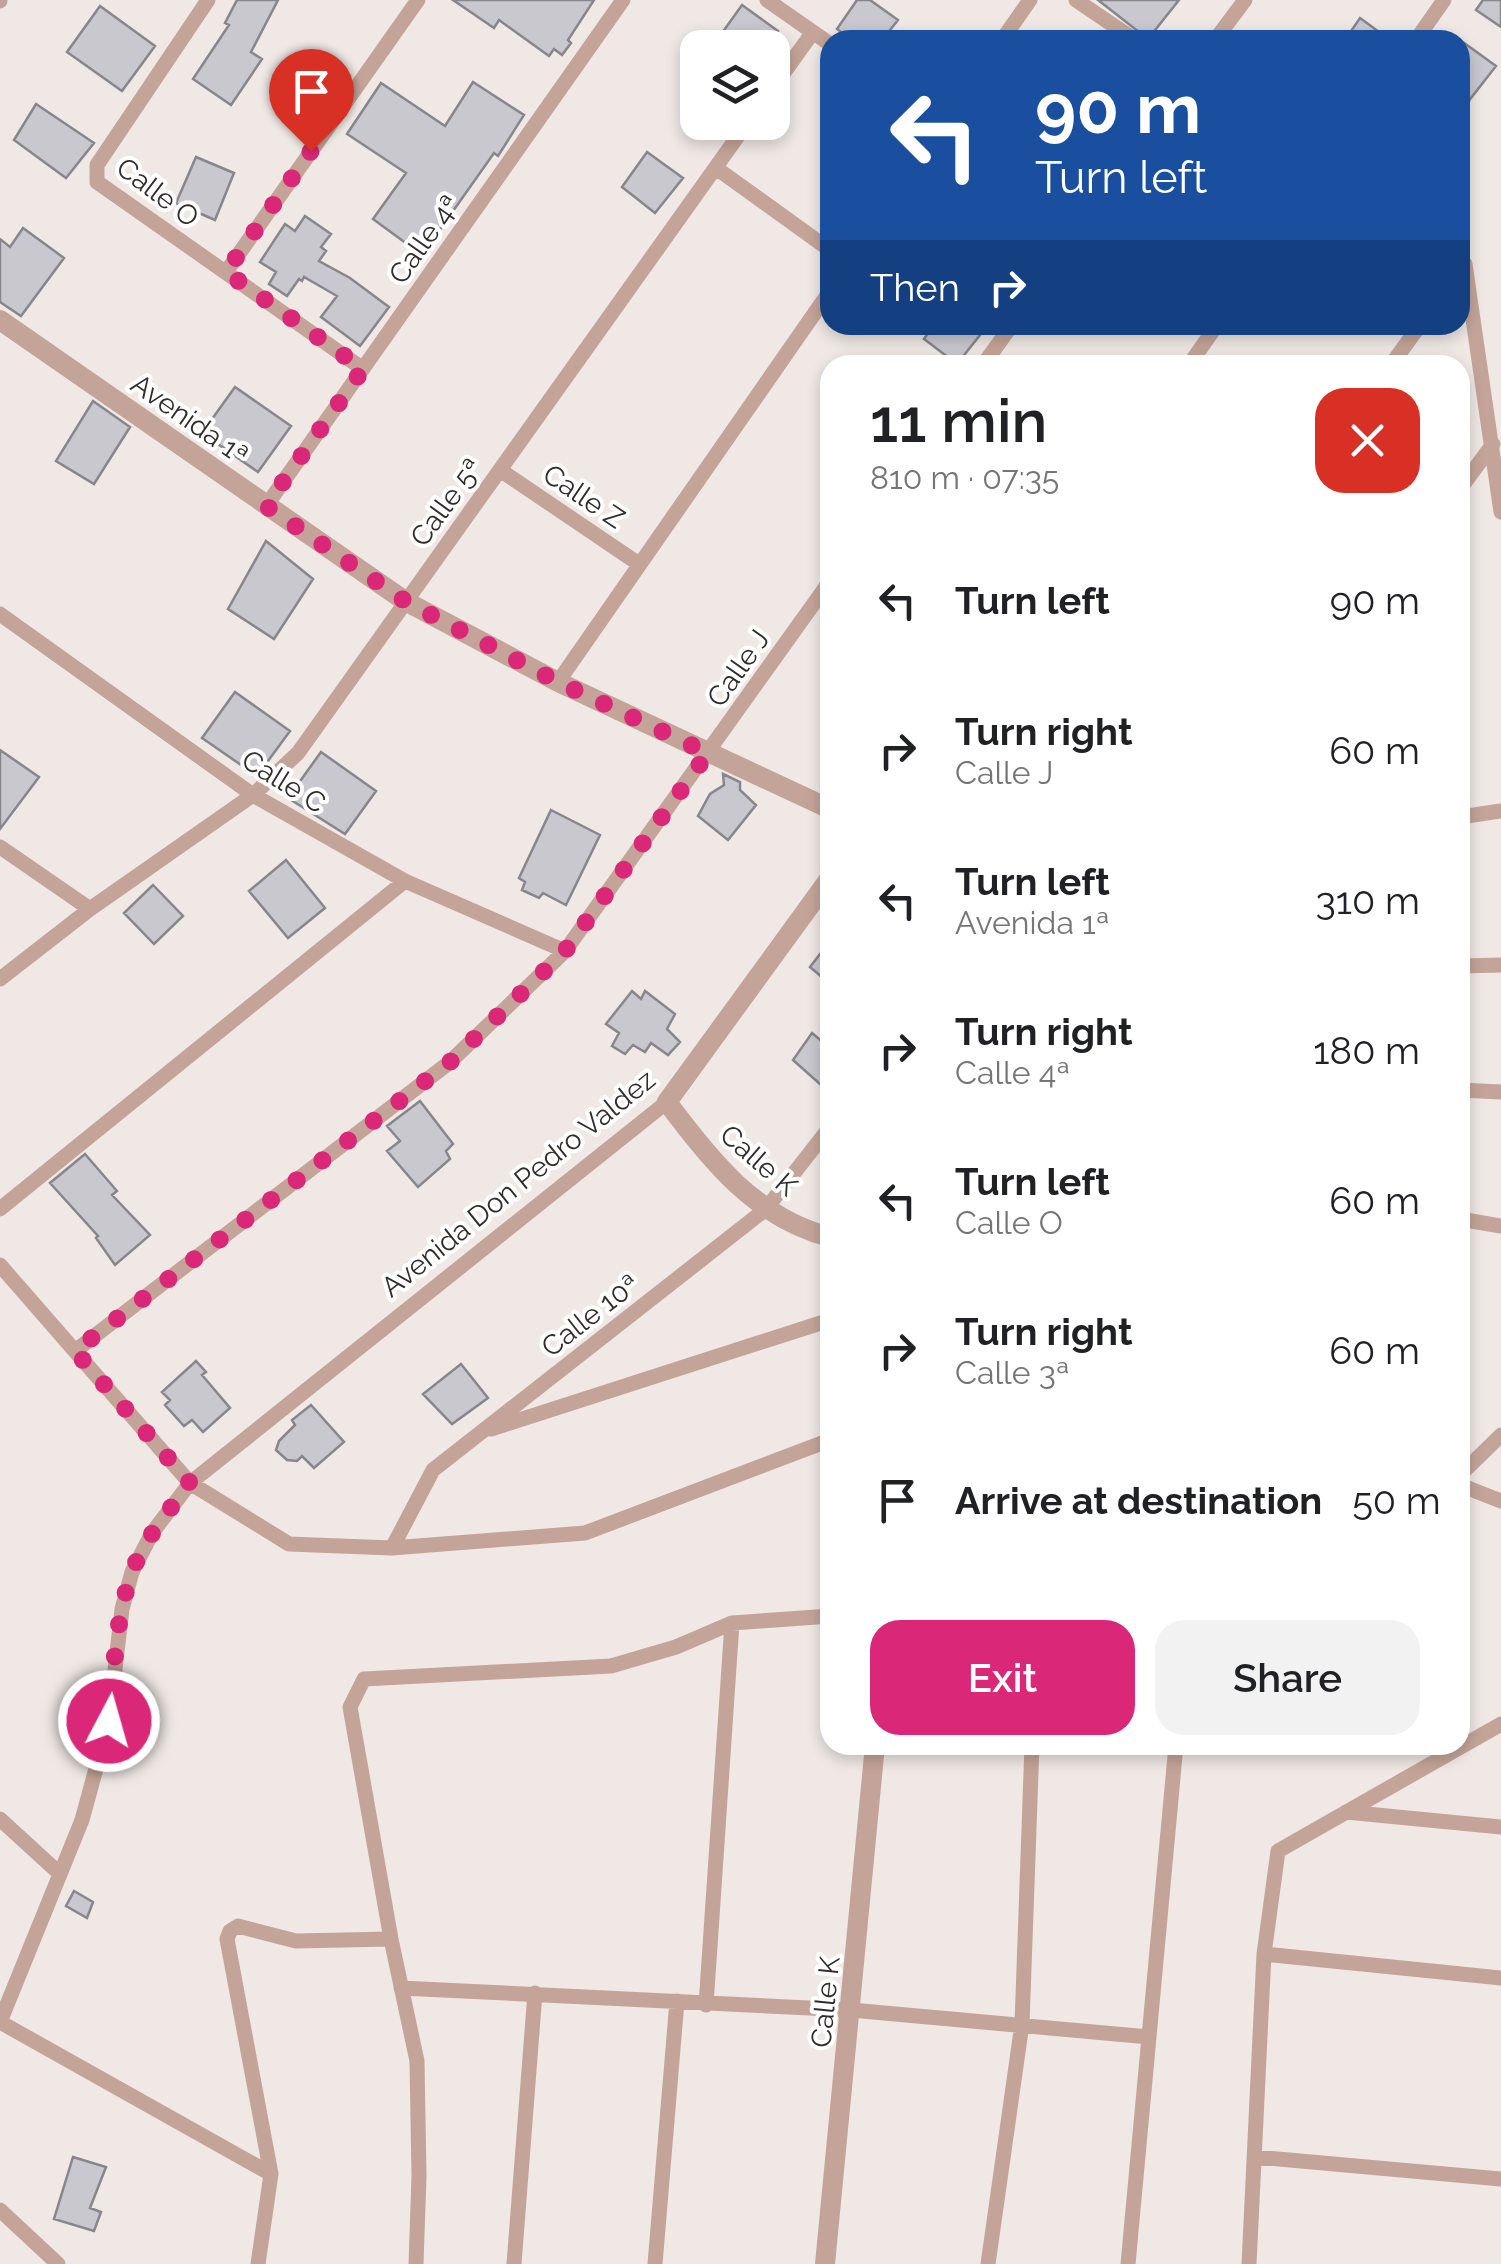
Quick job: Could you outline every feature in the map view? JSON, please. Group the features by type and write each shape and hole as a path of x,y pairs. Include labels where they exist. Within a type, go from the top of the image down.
{"street":[{"name":"Calle O","path":"208,0 97,165 97,182 363,369"},
{"path":"226,272 418,0"},
{"name":"Calle 4ª","path":"266,506 623,0"},
{"path":"767,0 820,37"},
{"path":"1009,30 1030,0"},
{"path":"1076,0 1120,30"},
{"path":"1223,30 1246,0"},
{"path":"1423,30 1444,0"},
{"path":"790,64 813,32"},
{"name":"Calle 5ª","path":"0,980 90,908 252,795 287,765 308,741 735,140"},
{"path":"716,168 820,243"},
{"path":"558,682 820,305"},
{"path":"1470,307 1496,443 1501,512"},
{"name":"Avenida 1ª","path":"0,320 405,601 558,682 820,804"},
{"path":"1470,476 1496,443"},
{"name":"Calle Z","path":"500,470 639,564"},
{"name":"Calle J","path":"75,1351 450,1062 565,951 820,595"},
{"name":"Calle C","path":"0,614 252,795 405,881 565,951"},
{"path":"1470,816 1501,811"},
{"path":"0,846 90,908"},
{"path":"0,1209 405,881"},
{"name":"Avenida Don Pedro Valdez","path":"0,2022 82,1820 109,1721 122,1609 132,1572 152,1533 190,1483 667,1102 820,892"},
{"path":"1470,966 1501,965"},
{"path":"1470,1090 1501,1092"},
{"name":"Calle K","path":"667,1102 711,1161 766,1210 820,1235"},
{"name":"Calle 10ª","path":"392,1548 433,1470 766,1210 820,1140"},
{"path":"1470,1221 1501,1226"},
{"path":"0,1265 190,1483 289,1544 392,1548 586,1533 820,1444"},
{"path":"481,1432 820,1323"},
{"path":"1470,1466 1501,1435"},
{"path":"1470,1489 1501,1500"},
{"path":"416,2264 420,2176 417,2061 350,1707 364,1680 612,1666 676,1647 732,1623 820,1617"},
{"path":"706,2005 732,1623"},
{"path":"1470,1742 1501,1724"},
{"name":"Calle K","path":"825,2264 874,1755"},
{"path":"988,2264 1022,2024 1032,1755"},
{"path":"1128,2264 1175,1755"},
{"path":"1249,2264 1264,1954 1278,1850 1446,1755"},
{"path":"1346,1812 1501,1827"},
{"path":"0,1819 59,1873"},
{"path":"258,2264 271,2174 227,1939 230,1931 238,1926 296,1941 391,1939"},
{"path":"1264,1954 1501,1978"},
{"path":"401,1988 852,2010 1149,2037"},
{"path":"514,2264 536,1993"},
{"path":"655,2264 677,2002"},
{"path":"0,2022 271,2174"},
{"path":"1256,2158 1501,2180"},
{"path":"0,2210 58,2264"}],"building":[{"path":"237,0 278,0 251,52 262,59 231,105 193,79 229,25 225,23"},
{"path":"453,0 594,0 562,55 554,49 549,56 499,20 494,28"},
{"path":"857,0 870,0 898,20 890,30 837,29"},
{"path":"1098,0 1179,0 1155,30 1136,30"},
{"path":"1483,0 1501,0 1501,27 1476,10"},
{"path":"742,5 777,30 724,30"},
{"path":"100,6 155,46 122,91 67,52"},
{"path":"1360,18 1376,30 1352,30"},
{"path":"1470,47 1496,66 1470,99"},
{"path":"473,82 524,115 498,156 494,153 422,255 373,219 406,173 347,134 381,83 445,126"},
{"path":"36,104 94,143 66,178 14,140"},
{"path":"647,152 683,178 655,213 622,187"},
{"path":"196,157 234,173 215,220 176,203"},
{"path":"305,216 331,234 321,247 326,251 319,261 389,307 360,346 321,317 337,296 304,277 287,296 269,284 276,272 260,262 285,224 295,231"},
{"path":"23,228 64,258 21,316 0,302 0,239 10,247"},
{"path":"927,335 980,335 964,355 945,355 924,339"},
{"path":"235,387 291,426 258,472 202,433"},
{"path":"93,401 130,427 94,484 56,461"},
{"path":"266,541 313,579 274,639 228,609"},
{"path":"235,692 290,731 257,776 202,738"},
{"path":"0,750 39,777 0,829"},
{"path":"321,752 376,791 345,834 288,798"},
{"path":"723,774 740,782 740,790 756,805 728,840 698,816 710,794 724,785"},
{"path":"551,810 600,835 566,905 543,893 539,898 522,890 525,882 519,878"},
{"path":"286,860 325,908 288,938 249,891"},
{"path":"153,885 183,916 154,944 124,913"},
{"path":"820,954 820,976 810,967"},
{"path":"632,991 641,999 645,991 675,1014 667,1029 680,1042 668,1055 651,1043 645,1052 633,1045 625,1054 612,1046 619,1033 606,1024"},
{"path":"812,1033 820,1040 820,1084 793,1060"},
{"path":"420,1101 453,1144 446,1151 450,1159 418,1187 387,1151 400,1141 387,1126"},
{"path":"85,1154 117,1191 112,1195 150,1235 115,1265 98,1236 50,1183"},
{"path":"196,1361 206,1372 202,1375 230,1408 203,1432 192,1420 184,1426 165,1405 170,1400 162,1392"},
{"path":"461,1364 488,1398 452,1424 423,1394"},
{"path":"311,1405 344,1442 314,1468 302,1456 297,1461 287,1460 276,1450 279,1441 295,1425 292,1420"},
{"path":"74,1891 93,1902 87,1918 66,1906"},
{"path":"73,2157 106,2167 90,2208 101,2212 94,2231 54,2219"}],"route":[{"path":"109,1721 122,1609 132,1572 152,1533 190,1483 75,1351 450,1062 565,951 708,753 558,682 405,601 266,506 363,369 226,272 311,151"}]}
